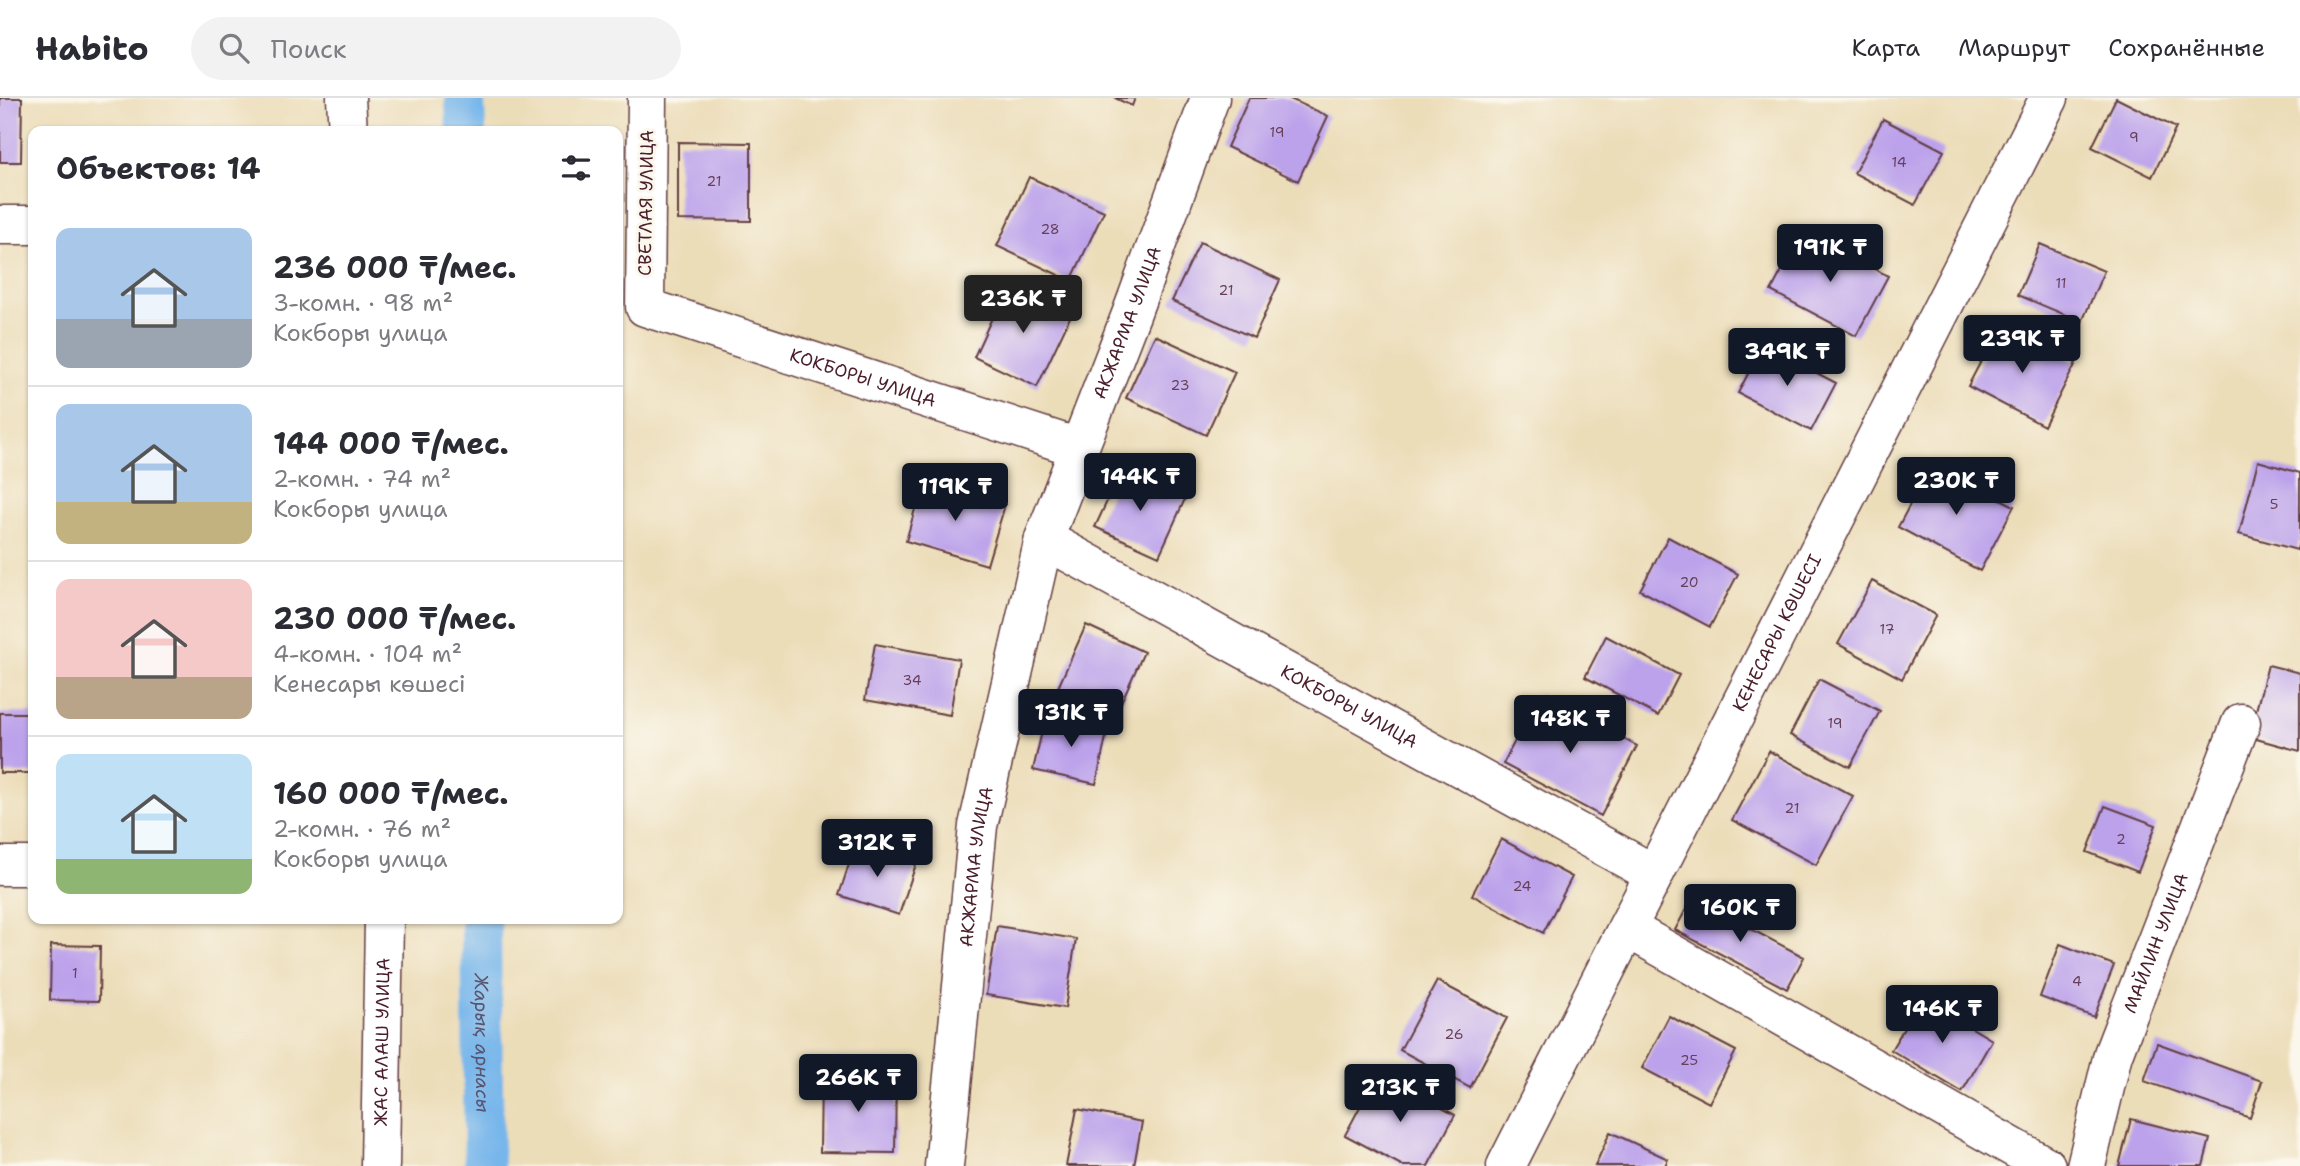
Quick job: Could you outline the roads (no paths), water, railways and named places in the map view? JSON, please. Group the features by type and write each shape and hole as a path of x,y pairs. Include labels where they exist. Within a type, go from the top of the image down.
{"street":[{"path":"346,98 348,126"},
{"name":"СВЕТЛАЯ УЛИЦА","path":"645,307 647,98"},
{"name":"АКЖАРМА УЛИЦА","path":"944,1166 978,826 1044,540 1210,98"},
{"name":"КЕНЕСАРЫ КӨШЕСІ","path":"1506,1166 2049,98"},
{"path":"0,225 28,225"},
{"name":"КОКБОРЫ УЛИЦА","path":"645,307 1079,447"},
{"name":"КОКБОРЫ УЛИЦА","path":"1044,540 1654,874"},
{"name":"МАЙЛИН УЛИЦА","path":"2086,1166 2113,1054 2241,723"},
{"path":"0,866 28,866"},
{"name":"ЖАС АЛАШ УЛИЦА","path":"380,1166 384,924"},
{"path":"1627,928 2046,1166"}],"waterway":[{"name":"Жарық арнасы","path":"465,98 466,126"},
{"name":"Жарық арнасы","path":"481,924 484,1166"}]}
